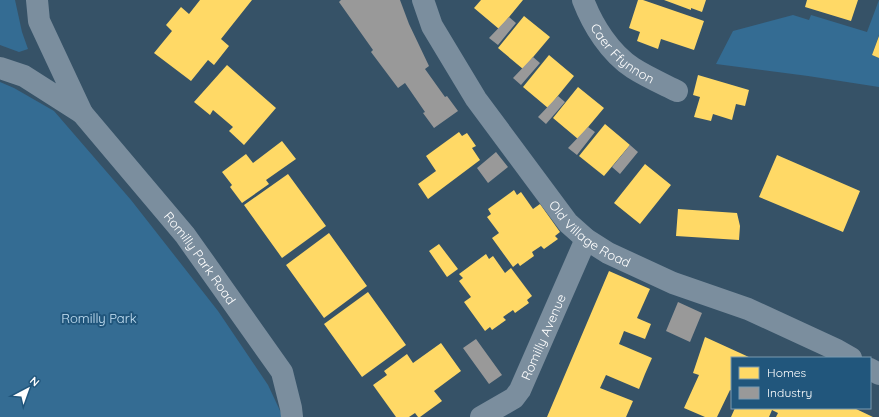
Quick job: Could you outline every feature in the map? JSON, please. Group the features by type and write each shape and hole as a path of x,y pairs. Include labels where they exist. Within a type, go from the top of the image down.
{"street":[{"name":"Romilly Park Road","path":"37,0 39,21 82,113 185,234 282,372 292,417"},
{"name":"Old Village Road","path":"423,0 432,26 476,98 568,223 586,239 608,253 673,283 748,309 849,357"},
{"name":"Caer Ffynnon","path":"583,0 597,30 612,50 633,68 677,92"},
{"name":"Romilly Park Road","path":"0,68 24,76 82,113"},
{"name":"Romilly Avenue","path":"481,417 514,398 520,390 586,239"}],"green space":[{"path":"0,0 15,0 22,32 28,49 19,52 0,45"},
{"path":"879,0 879,35 872,55 879,58 879,87 716,64 733,31 793,15 809,20 811,15 867,32"},
{"name":"Romilly Park","path":"0,82 14,88 54,111 131,200 218,311 268,385 283,417 0,417"}],"building: Homes":[{"path":"200,0 252,0 221,39 229,46 214,65 208,60 191,81 154,53 172,31 166,25 181,7 189,14"},
{"path":"481,0 523,0 499,29 474,8"},
{"path":"638,0 643,0 704,21 694,50 661,39 658,49 637,41 640,32 629,28"},
{"path":"664,0 706,0 702,12 691,8 691,10"},
{"path":"807,0 858,0 851,21 805,7"},
{"path":"524,16 550,37 523,69 498,48"},
{"path":"879,36 879,58 872,55"},
{"path":"549,55 574,76 548,108 523,87"},
{"path":"227,65 276,108 244,145 229,131 233,127 213,110 210,115 194,102"},
{"path":"698,75 749,90 745,106 736,104 732,120 713,114 711,121 694,117 700,97 693,95"},
{"path":"578,87 604,108 578,139 553,118"},
{"path":"605,124 630,145 604,176 579,156"},
{"path":"459,132 462,136 467,133 476,146 472,148 480,160 428,199 418,184 436,171 426,156"},
{"path":"282,141 296,159 266,180 269,184 242,203 230,187 232,185 222,172 246,154 253,163"},
{"path":"777,155 860,191 843,232 759,197"},
{"path":"645,164 671,185 640,224 614,203"},
{"path":"288,174 326,226 282,258 244,205"},
{"path":"514,190 517,195 521,192 533,209 540,204 560,232 555,236 558,239 544,249 541,246 532,252 534,256 520,266 518,263 513,267 492,238 499,233 487,217 491,214 488,209"},
{"path":"678,209 737,213 740,226 739,240 676,236"},
{"path":"329,233 367,286 324,318 286,265"},
{"path":"439,244 458,269 447,277 429,251"},
{"path":"486,254 489,259 493,256 505,273 511,268 532,296 527,300 529,303 515,313 513,310 503,317 506,320 492,330 490,327 485,331 464,302 471,297 459,281 463,278 459,274"},
{"path":"609,271 650,289 637,318 651,324 645,339 624,331 619,344 652,358 639,389 606,375 600,388 633,401 626,417 547,417"},
{"path":"368,292 406,345 362,377 324,324"},
{"path":"705,337 749,357 731,357 731,390 717,417 705,417 684,408 699,375 693,373"},
{"path":"441,343 461,371 434,391 442,401 420,417 418,417 415,413 409,417 396,417 373,385 387,375 384,371 407,354 413,363"},
{"path":"735,409 856,409 873,417 776,417 778,413 772,410 769,417 731,417"}],"building: Industry":[{"path":"341,0 400,0 409,24 429,66 425,69 445,97 447,96 458,111 434,128 405,83 398,88 371,52 373,50 339,2"},
{"path":"509,17 516,23 498,45 489,38"},
{"path":"533,57 540,63 521,85 513,78"},
{"path":"558,96 565,102 546,124 538,117"},
{"path":"588,127 595,132 577,155 568,148"},
{"path":"630,145 638,152 620,174 612,167"},
{"path":"496,152 508,167 488,183 477,168"},
{"path":"678,302 702,313 690,342 666,331"},
{"path":"476,339 502,375 489,384 463,348"}]}
